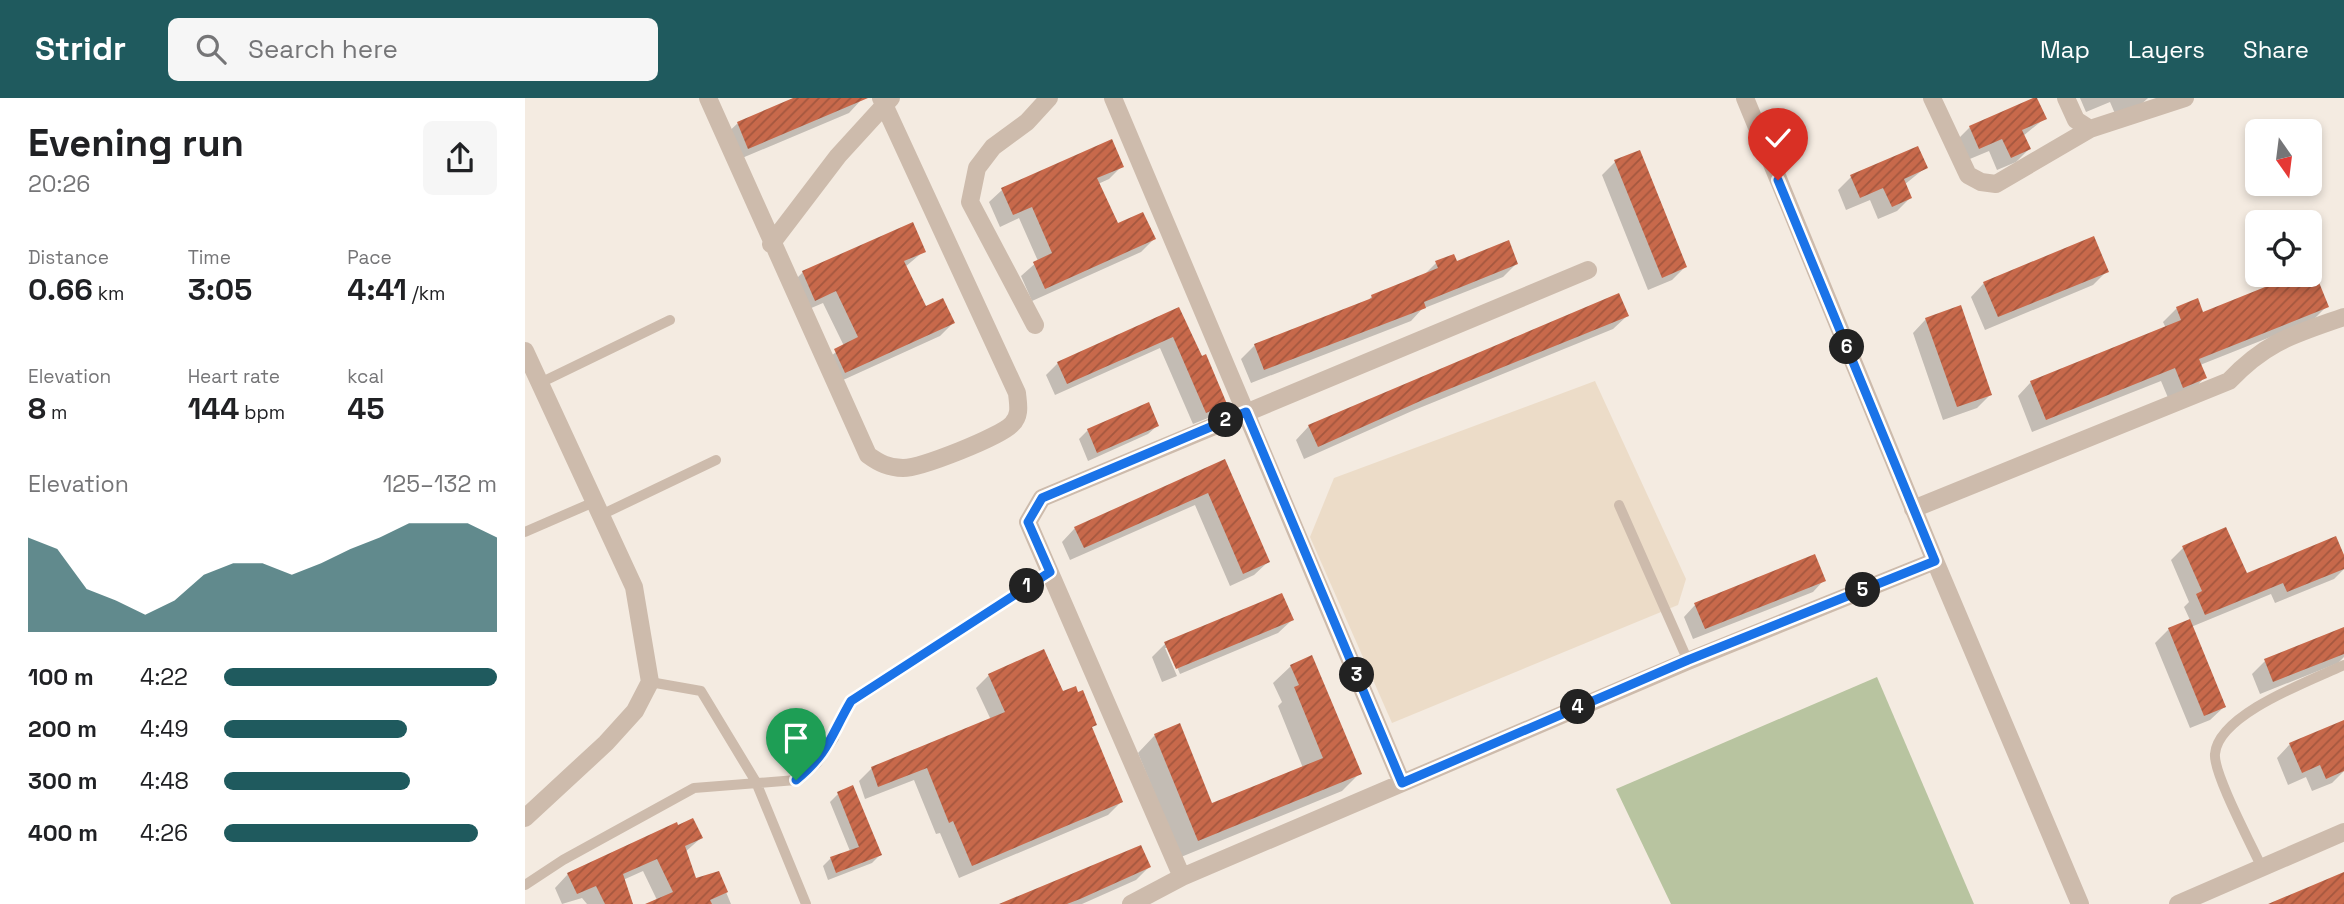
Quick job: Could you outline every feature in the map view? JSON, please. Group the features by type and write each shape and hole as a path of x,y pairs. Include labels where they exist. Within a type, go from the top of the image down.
{"street":[{"path":"708,98 771,244 868,455 882,465 919,467 999,433 1013,424 1019,413 1017,393 886,101 838,156 771,244"},
{"path":"1035,325 970,202 977,168 993,147 1027,122 1049,98"},
{"path":"1113,98 1402,783"},
{"path":"1745,98 1913,509 2080,904"},
{"path":"1932,98 1968,175 1981,182 1996,184 2090,129 2185,98"},
{"path":"2066,98 2076,120 2090,129"},
{"path":"1182,877 1028,522 1042,498 1588,270"},
{"path":"1913,509 2229,381 2251,357 2274,342 2344,317"},
{"path":"525,351 534,379 634,587 650,682 635,711 606,743 525,818"},
{"path":"1131,904 1182,877 1688,660 1935,561"},
{"path":"2178,904 2344,832"}],"lane":[{"path":"534,379 670,320"},
{"path":"525,532 598,508 716,460"},
{"path":"1619,505 1688,660"},
{"path":"525,885 563,860 694,788 796,780 817,763 834,738 839,722 851,701 1050,572"},
{"path":"2262,868 2216,766 2214,754 2217,744 2224,733 2254,708 2344,665"},
{"path":"650,682 701,691 756,782 806,904"}],"green space":[{"path":"1877,677 1974,904 1671,904 1616,789"}],"shaded area":[{"path":"1595,381 1686,579 1678,605 1392,723 1310,537 1334,478"}],"building":[{"path":"793,98 868,98 748,149 737,122"},
{"path":"2037,98 2047,119 2022,130 2031,149 2011,158 2002,139 1979,149 1969,126"},
{"path":"1112,139 1124,167 1097,178 1118,223 1143,212 1156,239 1045,289 1033,262 1052,253 1032,207 1013,215 1001,188"},
{"path":"1918,146 1928,168 1904,179 1912,198 1892,207 1883,188 1860,198 1850,175"},
{"path":"1640,150 1687,267 1662,278 1614,160"},
{"path":"913,222 926,252 904,261 926,306 943,298 955,323 845,373 834,349 858,337 836,291 815,301 802,271"},
{"path":"2094,236 2109,272 1998,317 1983,282"},
{"path":"1509,240 1518,264 1424,302 1426,308 1264,370 1254,344 1372,298 1371,295 1438,268 1435,261 1454,254 1457,261"},
{"path":"2265,287 2321,287 2329,307 2199,359 2207,378 2183,388 2175,368 2046,420 2030,381 2181,320 2176,307 2198,298 2203,312"},
{"path":"1619,293 1629,316 1427,398 1318,447 1308,425"},
{"path":"1961,305 1992,395 1957,407 1925,318"},
{"path":"1179,307 1202,356 1206,354 1227,404 1206,413 1173,337 1067,384 1057,362"},
{"path":"1149,402 1159,426 1097,453 1087,429"},
{"path":"1225,459 1270,562 1243,574 1208,493 1084,548 1074,527"},
{"path":"2226,527 2247,573 2336,536 2344,555 2344,569 2287,592 2283,583 2205,615 2196,594 2202,591 2182,546"},
{"path":"1815,554 1826,581 1705,629 1694,603"},
{"path":"1282,593 1294,620 1176,669 1164,642"},
{"path":"2190,619 2226,707 2204,716 2168,628"},
{"path":"2344,627 2344,654 2273,682 2264,659"},
{"path":"1044,649 1063,691 1076,686 1078,692 1083,690 1097,725 1092,727 1123,802 972,866 953,821 949,823 927,768 878,787 871,767 1005,712 988,674"},
{"path":"1312,655 1362,774 1198,841 1154,734 1180,723 1212,803 1323,758 1294,687 1299,685 1290,665"},
{"path":"2344,720 2344,771 2326,779 2320,765 2302,773 2289,743"},
{"path":"853,785 882,855 836,873 830,857 859,847 837,792"},
{"path":"693,818 703,838 685,846 696,878 719,871 728,892 710,900 712,904 645,904 673,892 657,859 623,874 633,904 605,904 596,886 577,894 567,873 677,822 678,825"},
{"path":"1141,845 1151,867 1080,899 1067,904 999,904"},
{"path":"2344,872 2344,904 2268,904"}],"route":[{"path":"796,780 817,763 834,738 839,722 851,701 1050,572 1028,522 1042,498 1246,412 1402,783 1688,660 1935,561 1778,180"}]}
